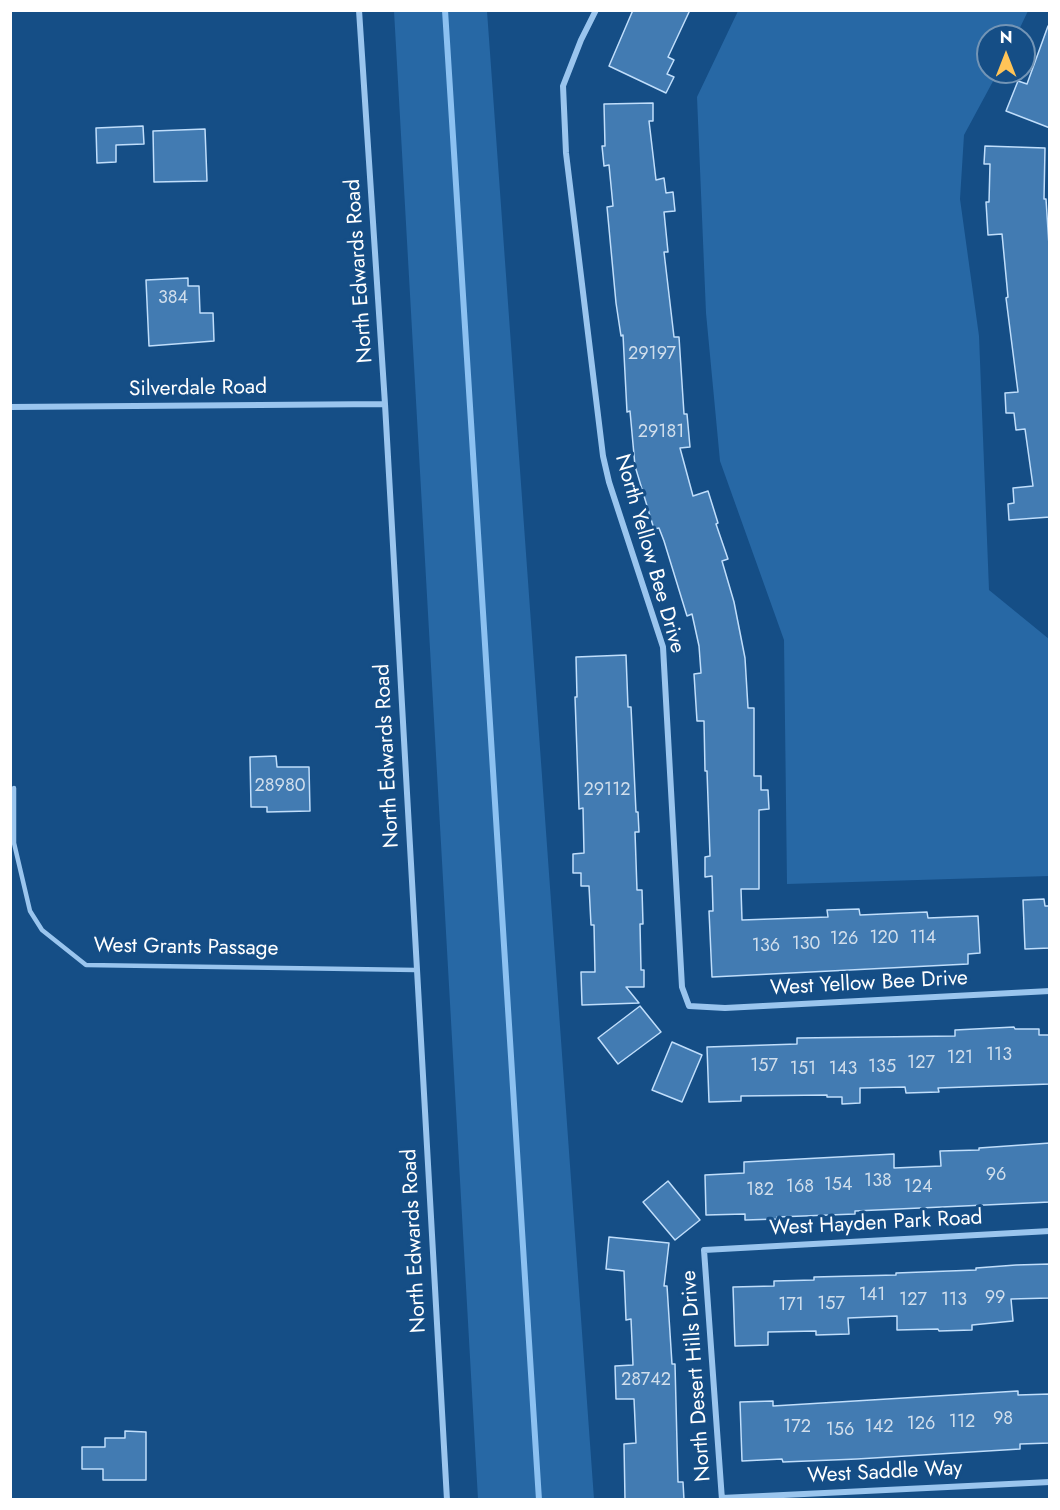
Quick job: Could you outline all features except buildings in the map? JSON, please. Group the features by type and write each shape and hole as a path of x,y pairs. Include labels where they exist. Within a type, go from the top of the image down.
{"street":[{"name":"North Edwards Road","path":"359,10 385,404 447,1500"},
{"name":"North Yellow Bee Drive","path":"596,10 580,40 563,86 566,153 603,456 609,482 663,647 682,987 689,1006"},
{"name":"Silverdale Road","path":"10,407 385,404"},
{"name":"West Yellow Bee Drive","path":"689,1006 724,1008 1050,991"},
{"name":"West Hayden Park Road","path":"704,1250 1050,1231"},
{"name":"North Desert Hills Drive","path":"704,1250 722,1499"},
{"name":"West Saddle Way","path":"722,1499 1050,1482"}],"lane":[{"name":"West Grants Passage","path":"14,788 14,843 30,911 42,930 86,965 416,970"}],"shaded area":[{"path":"394,11 487,11 594,1499 478,1499"},
{"path":"738,11 1028,11 1022,24 976,24 976,84 992,84 964,135 960,199 979,336 989,590 1049,639 1049,876 787,884 784,640 720,461 706,313 697,97"}],"waterway":[{"path":"445,10 539,1500"}]}
